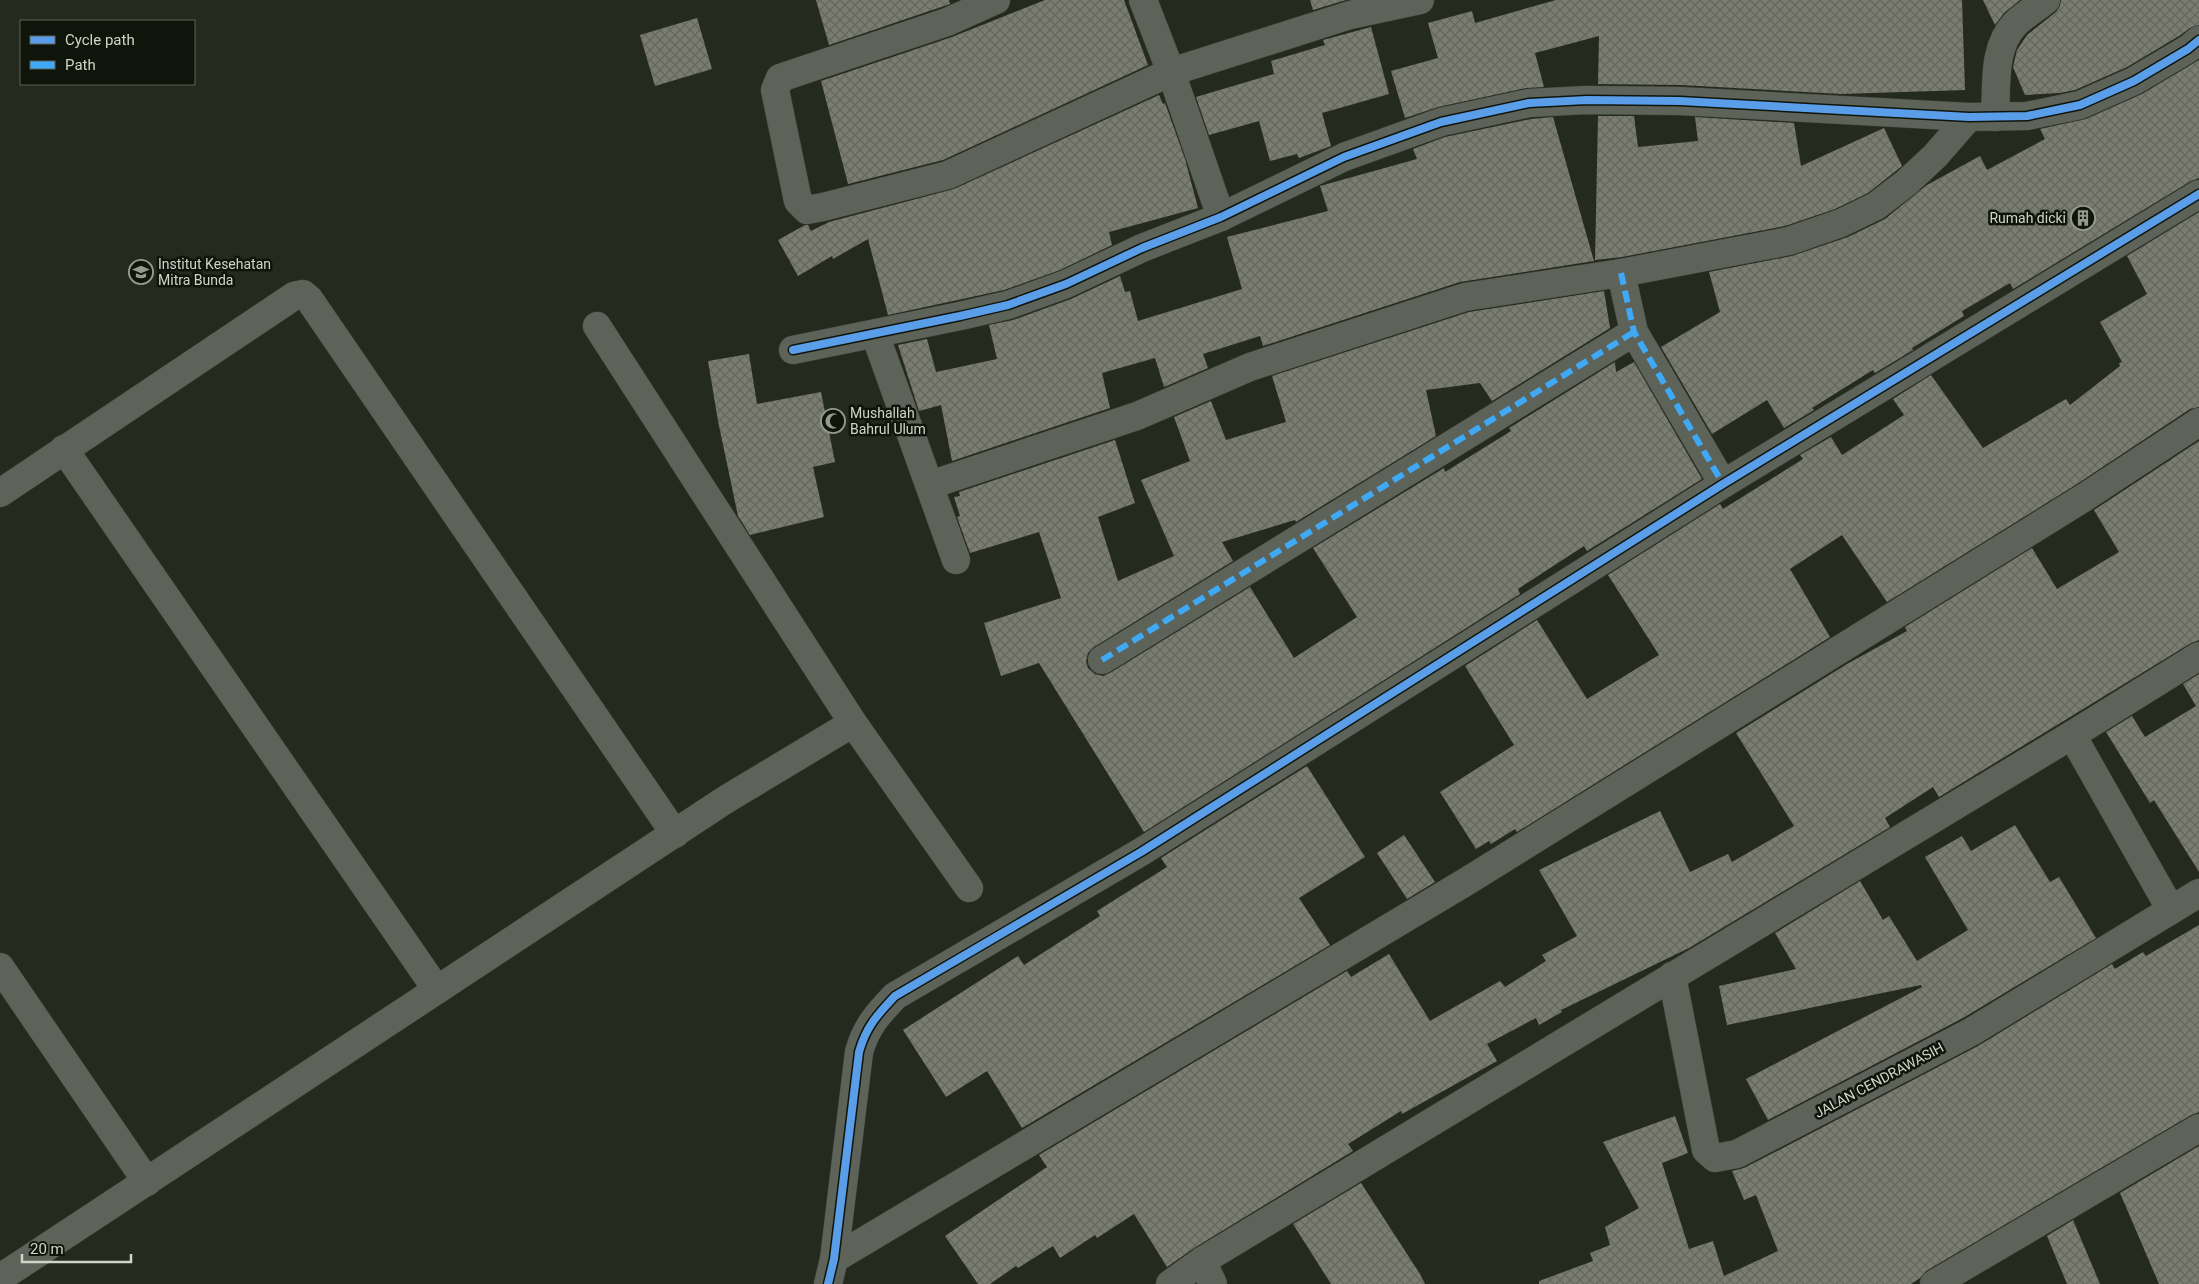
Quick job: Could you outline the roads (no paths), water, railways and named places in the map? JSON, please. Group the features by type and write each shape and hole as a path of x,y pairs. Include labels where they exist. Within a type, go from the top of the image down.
{"street":[{"path":"996,0 947,22 780,78 775,90 798,201 807,210 948,175 1171,72 1350,15 1420,0"},
{"path":"1143,0 1171,72 1221,217"},
{"path":"930,485 1128,420 1250,367 1401,316 1464,297 1621,273 1789,241 1841,223 1876,206 1906,183 1982,117 2004,38 2016,24 2046,0"},
{"path":"793,350 1008,305 1066,284 1142,248 1221,217 1344,156 1441,122 1529,103 1587,100 1680,101 1982,117 2027,116 2080,104 2134,81 2188,49 2199,40"},
{"path":"831,1271 859,1052 864,1033 877,1015 896,996 1142,852 1723,484 2199,194"},
{"path":"1621,273 1634,332 1723,484"},
{"path":"0,493 294,296 303,294 309,299 675,834"},
{"path":"597,326 853,723 969,888"},
{"path":"1102,660 1634,332"},
{"path":"874,334 956,560"},
{"path":"831,1271 1473,878 2085,497 2199,422"},
{"path":"64,449 437,990"},
{"path":"1170,1284 1207,1273 1672,976 2199,656"},
{"path":"0,1278 725,800 853,723"},
{"path":"2072,734 2171,910"},
{"name":"JALAN CENDRAWASIH","path":"1672,976 1706,1150 1716,1158 1725,1157 1737,1154 1775,1135 1971,1032 2199,893"},
{"path":"0,967 147,1182"},
{"path":"1934,1284 2199,1128"}],"place":[{"name":"Rumah dicki","path":"2083,218"},
{"name":"Institut Kesehatan Mitra Bunda","path":"141,272"},
{"name":"Mushallah Bahrul Ulum","path":"833,421"}]}
